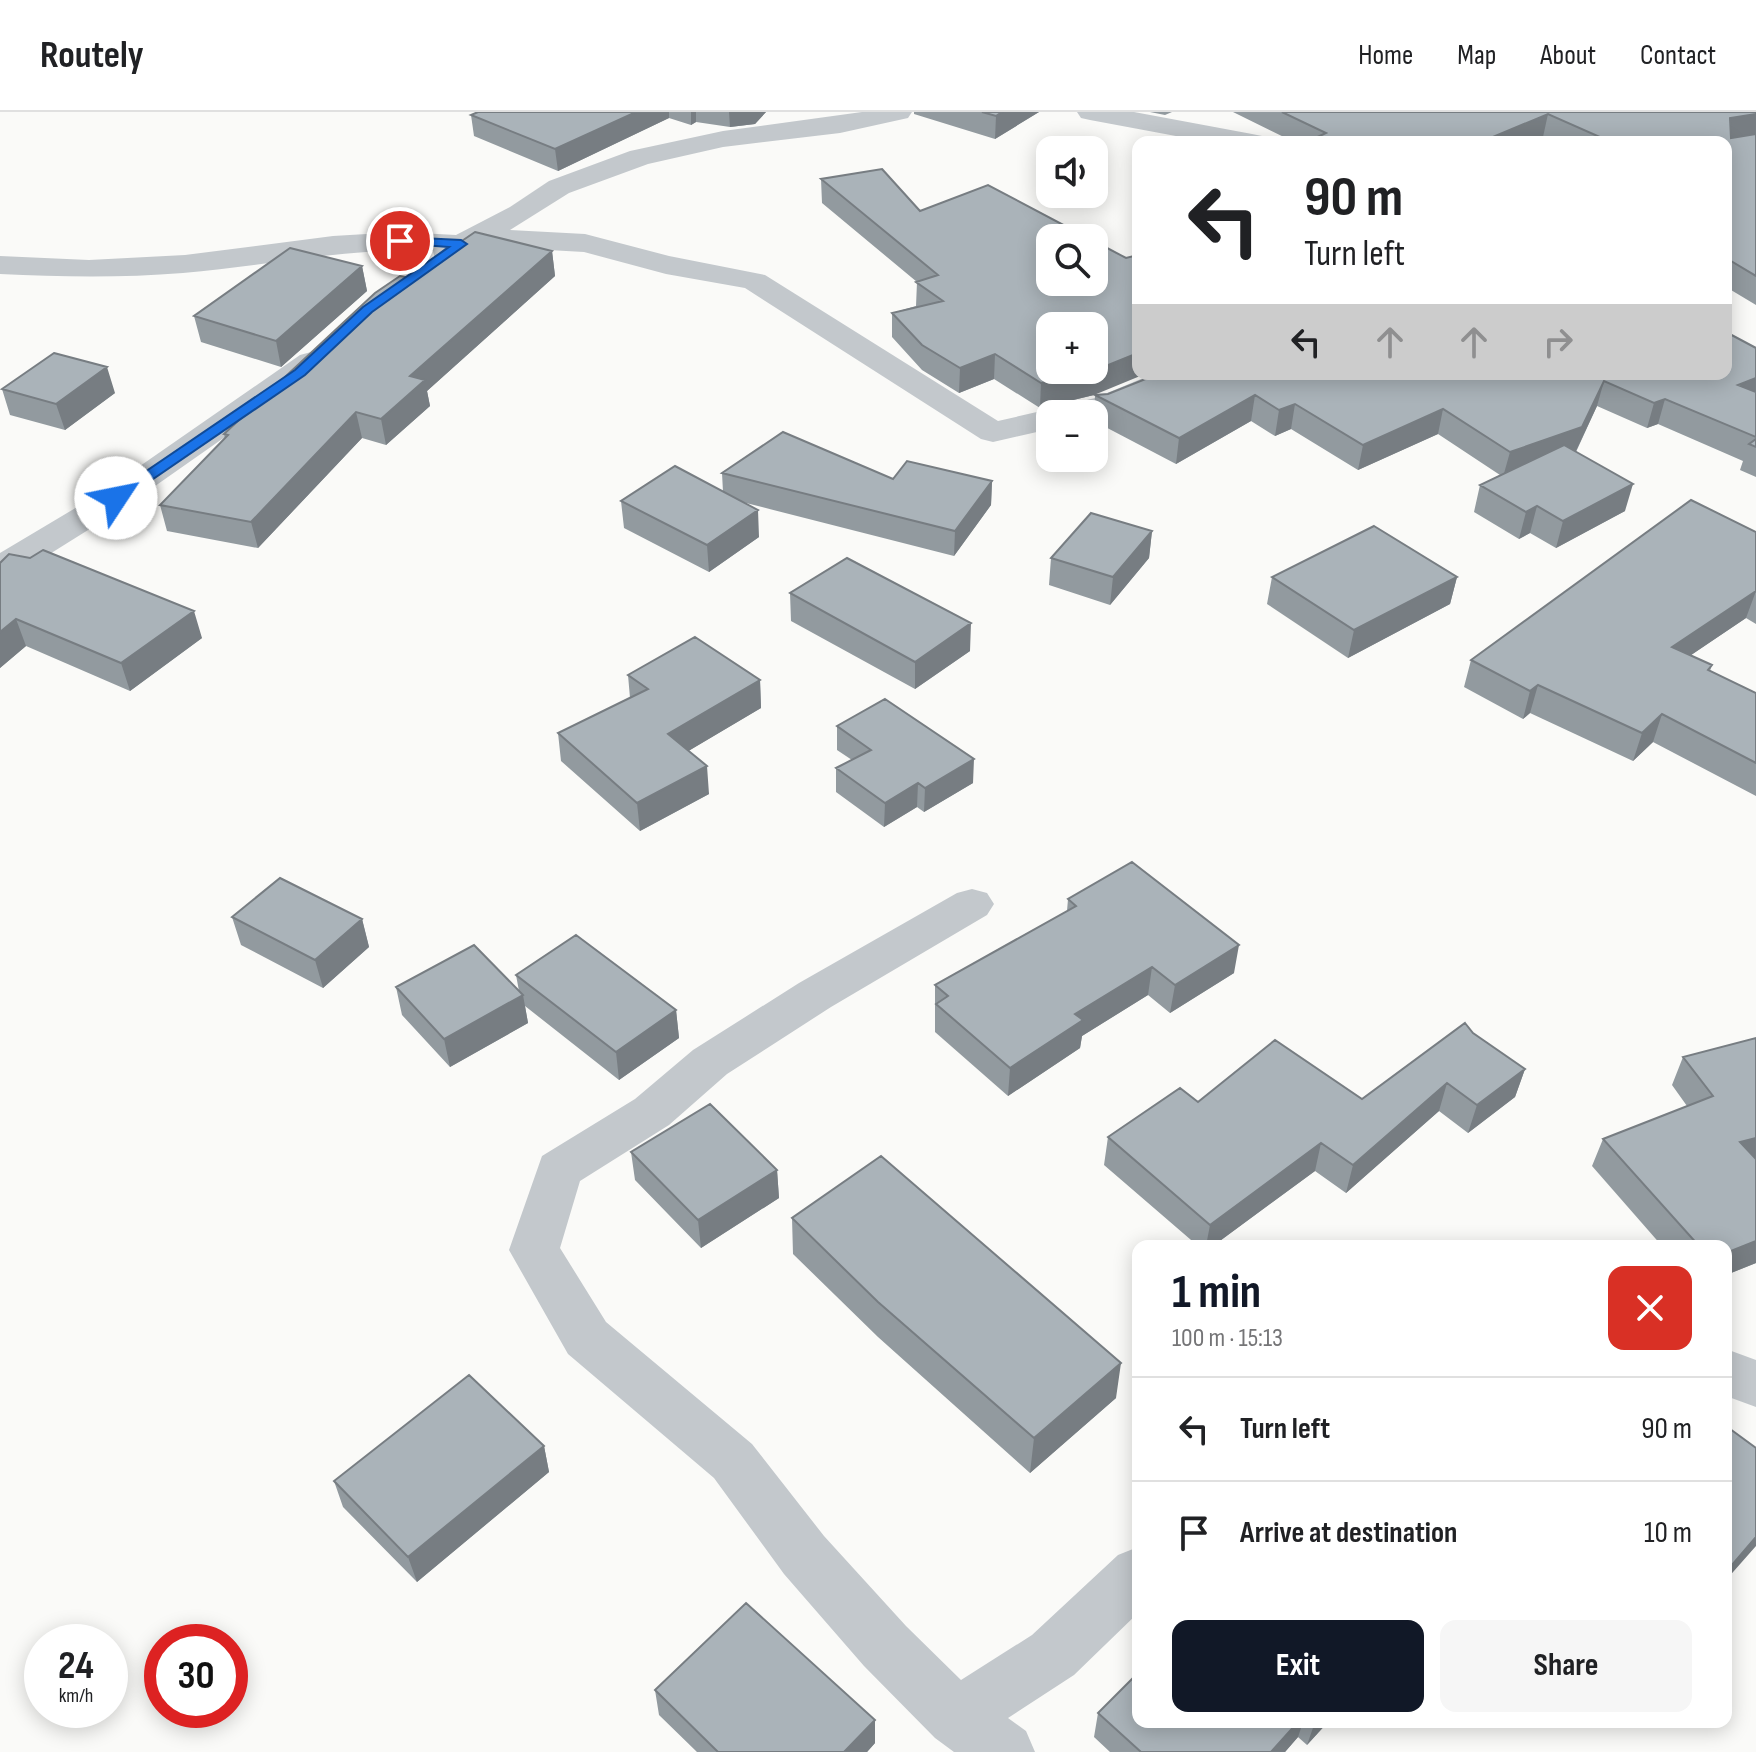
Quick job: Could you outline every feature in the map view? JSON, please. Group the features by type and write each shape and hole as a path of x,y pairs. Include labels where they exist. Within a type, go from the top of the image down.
{"street":[{"path":"426,268 559,187 640,157 723,139 840,125 899,112"},
{"path":"1090,112 1220,136"},
{"path":"0,265 89,269 185,264 333,245 400,241 461,244 493,238 585,243 666,265 754,281 993,432 1036,422"},
{"path":"0,569 116,498 300,372 334,341"},
{"path":"1108,405 1167,380"},
{"path":"972,904 815,995 710,1062 652,1112 559,1170 534,1250 587,1338 733,1461 804,1555 885,1646 956,1717 1004,1752"},
{"path":"956,1717 1053,1655 1132,1580"}],"building":[{"path":"478,112 636,112 555,149 471,115"},
{"path":"1282,112 1756,112 1730,118 1731,136 1598,136 1548,114 1495,136 1320,136 1326,133"},
{"path":"1756,134 1756,276 1732,262 1732,138"},
{"path":"882,169 920,211 988,185 1062,224 1036,224 1036,296 1108,296 1108,248 1126,258 1132,256 1132,355 1108,365 1108,312 1036,312 1036,380 995,354 960,368 922,345 892,313 943,301 916,282 938,275 821,179"},
{"path":"475,232 552,251 410,376 425,380 381,419 356,412 251,522 160,505 228,435 224,434 375,293 400,276 410,278 449,246 453,247"},
{"path":"290,248 362,266 276,341 194,316"},
{"path":"1732,335 1756,348 1756,378 1738,385 1756,392 1756,437 1665,399 1654,403 1604,381 1582,427 1510,452 1443,409 1363,445 1295,404 1279,410 1255,395 1179,438 1095,395 1108,394 1143,380 1732,380"},
{"path":"54,353 107,367 56,404 2,389"},
{"path":"783,432 893,479 907,461 992,481 955,531 722,473"},
{"path":"1564,445 1633,484 1563,521 1537,506 1526,512 1480,485"},
{"path":"675,466 758,510 707,545 621,501"},
{"path":"1691,500 1756,532 1756,591 1672,647 1712,665 1708,670 1756,693 1756,763 1662,714 1642,733 1538,685 1530,691 1471,660"},
{"path":"1091,513 1152,531 1113,577 1051,558"},
{"path":"1374,526 1457,577 1354,630 1272,577"},
{"path":"43,550 194,611 121,663 16,619 0,632 0,563 9,554 30,558"},
{"path":"847,558 971,623 915,662 790,593"},
{"path":"695,637 760,680 668,734 707,766 637,803 558,733 648,689 628,675"},
{"path":"885,699 974,759 925,788 918,783 885,803 836,768 871,750 837,726"},
{"path":"1132,862 1239,945 1175,985 1152,967 1075,1014 1083,1020 1010,1068 936,1004 948,996 935,985 1076,906 1068,899"},
{"path":"280,878 362,919 315,960 232,917"},
{"path":"576,935 676,1010 616,1052 516,975"},
{"path":"474,945 523,995 444,1039 396,987"},
{"path":"1465,1023 1473,1033 1525,1069 1477,1105 1447,1083 1353,1165 1321,1143 1210,1225 1108,1137 1180,1088 1198,1102 1275,1040 1362,1099"},
{"path":"1756,1038 1756,1138 1740,1142 1756,1159 1756,1241 1732,1251 1732,1240 1694,1240 1603,1139 1713,1096 1683,1057"},
{"path":"710,1104 777,1170 698,1220 631,1152"},
{"path":"881,1156 1121,1363 1034,1438 878,1302 792,1218"},
{"path":"469,1375 544,1446 408,1557 334,1481"},
{"path":"1732,1430 1756,1448 1756,1537 1732,1565"},
{"path":"746,1603 875,1720 844,1752 718,1752 655,1690"},
{"path":"1132,1679 1132,1728 1293,1728 1271,1752 1141,1752 1098,1713"}],"route":[{"path":"116,498 300,372 367,309 461,244 400,241"}]}
